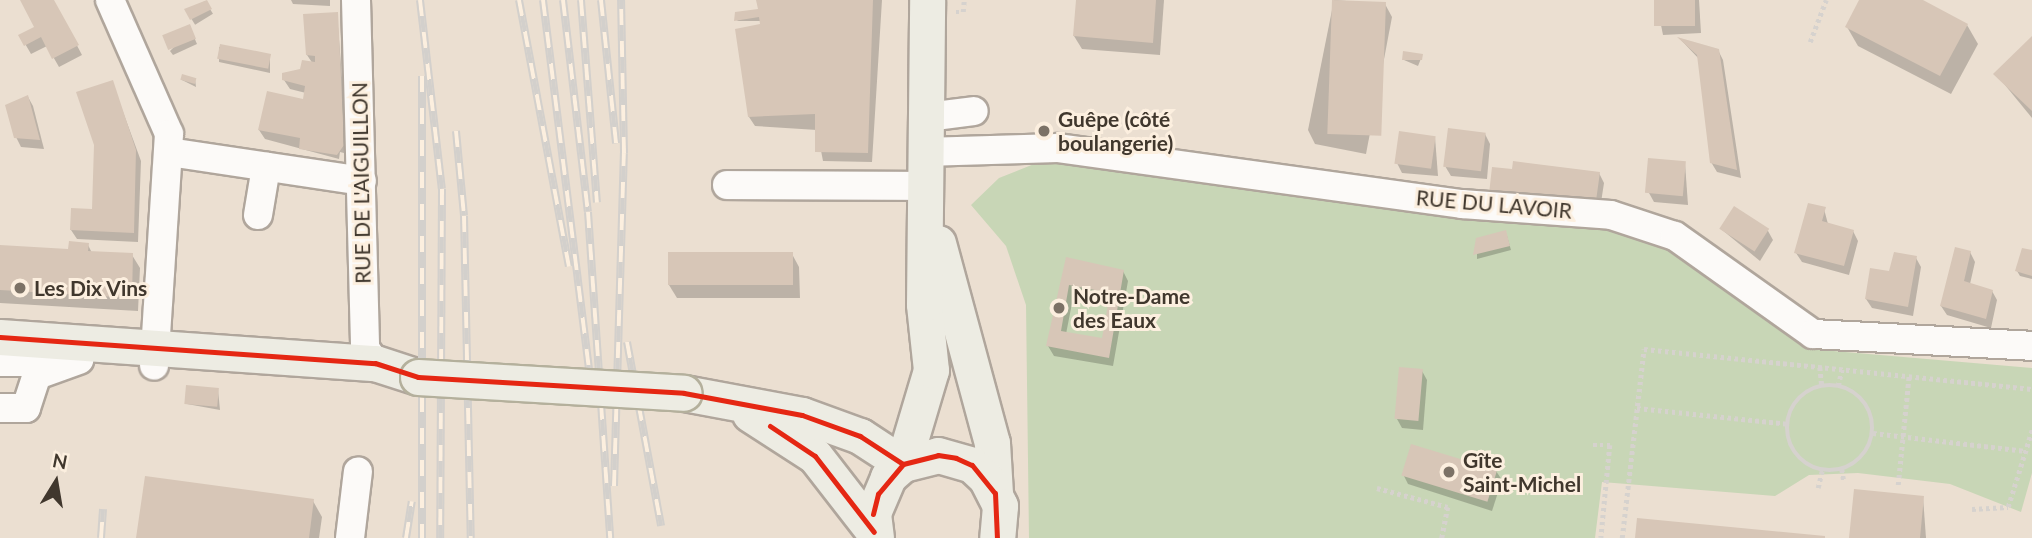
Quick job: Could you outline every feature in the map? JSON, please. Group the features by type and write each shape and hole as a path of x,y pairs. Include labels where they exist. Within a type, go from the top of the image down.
{"main road":[{"path":"875,535 878,494 903,464 931,370 924,169 927,0"},
{"path":"924,169 992,443 999,536"},
{"path":"0,337 86,355"},
{"path":"0,347 86,355 375,363 418,377"},
{"path":"155,356 385,383 418,377 684,393 726,399 860,436 903,464"},
{"path":"726,399 815,456 875,535"},
{"path":"903,464 929,456 956,458 972,465 996,493"}],"street":[{"path":"110,0 169,134 155,356"},
{"name":"RUE DE L'AIGUILLON","path":"356,0 365,348 375,363"},
{"path":"927,117 974,111"},
{"name":"RUE DU LAVOIR","path":"727,185 924,169 1058,148 1462,204 1611,215 1675,236 1813,334 2032,346"},
{"path":"169,152 362,181"},
{"path":"258,215 266,167"},
{"path":"0,362 86,355"},
{"path":"0,408 26,408 37,375 86,355"},
{"path":"350,538 358,471"}],"path":[{"path":"1810,42 1824,0"},
{"path":"1622,538 1644,349 2032,389"},
{"path":"1820,367 1822,386"},
{"path":"1838,386 1842,369"},
{"path":"1898,485 1909,375"},
{"path":"1822,386 1838,386 1868,409 1873,433 1863,456 1842,469 1822,470 1792,448 1787,424 1799,399 1822,386"},
{"path":"1637,408 1787,424"},
{"path":"1972,509 2008,507 2032,430"},
{"path":"1873,433 2026,451"},
{"path":"1592,445 1610,445 1601,538"},
{"path":"1842,469 1844,482"},
{"path":"1818,488 1822,470"},
{"path":"1377,488 1448,507 1442,538"}],"green space":[{"path":"1044,160 1542,215 1648,235 1810,349 2032,368 2032,473 2021,512 1950,484 1858,473 1809,475 1775,496 1602,482 1595,538 1029,538 1026,305 1006,246 971,205 999,178"}],"building":[{"path":"20,0 54,0 79,45 52,59 41,37 24,46 18,35 34,27"},
{"path":"207,0 212,9 190,20 184,9"},
{"path":"756,0 873,0 868,153 815,152 815,114 748,117 735,29 760,24 759,17 734,21 735,12 758,9"},
{"path":"1076,0 1156,0 1153,43 1073,36"},
{"path":"1332,0 1386,2 1381,136 1327,134"},
{"path":"1654,0 1695,0 1695,26 1654,26"},
{"path":"1859,0 1923,0 1968,24 1940,76 1845,27"},
{"path":"338,12 344,145 337,155 299,149 300,138 258,130 267,91 303,99 305,86 282,80 282,73 300,69 302,60 315,62 315,56 306,55 303,14"},
{"path":"190,24 196,39 168,50 162,35"},
{"path":"2032,36 2032,111 1993,74"},
{"path":"1677,37 1719,49 1737,170 1710,163 1697,55"},
{"path":"220,44 271,54 268,69 217,59"},
{"path":"1403,51 1423,54 1422,60 1402,60"},
{"path":"182,74 196,78 195,84 180,80"},
{"path":"113,80 136,150 134,233 70,230 71,208 92,209 94,145 76,92"},
{"path":"28,95 40,140 14,138 5,105"},
{"path":"1448,128 1486,133 1481,171 1443,167"},
{"path":"1399,131 1436,136 1431,169 1394,164"},
{"path":"1648,158 1686,161 1683,196 1645,193"},
{"path":"1513,161 1600,172 1596,201 1489,194 1492,167 1512,169"},
{"path":"1808,203 1826,207 1822,221 1854,230 1844,266 1794,253"},
{"path":"1734,206 1769,229 1755,252 1719,229"},
{"path":"1506,230 1510,246 1473,255 1476,238"},
{"path":"69,241 89,243 88,251 133,253 132,298 0,290 0,245 68,249"},
{"path":"1955,247 1971,251 1964,281 1993,290 1986,319 1940,306"},
{"path":"2022,248 2032,250 2032,276 2015,271"},
{"path":"668,252 793,252 793,285 668,285"},
{"path":"1894,252 1917,256 1908,307 1865,299 1870,268 1889,271"},
{"path":"1066,257 1124,270 1109,358 1046,346","holes":["1069,285 1110,293 1102,338 1061,331"]},
{"path":"1399,367 1423,369 1418,421 1394,419"},
{"path":"186,385 219,388 217,407 184,404"},
{"name":"Gîte Saint-Michel","path":"1411,444 1497,470 1487,502 1401,476"},
{"path":"145,476 314,499 309,538 136,538"},
{"path":"1854,489 1924,496 1920,538 1849,538"},
{"path":"1637,518 1825,536 1825,538 1635,538"}],"railway":[{"path":"420,0 442,189 440,538"},
{"path":"519,0 569,266"},
{"path":"543,0 591,388"},
{"path":"563,0 588,212 610,538"},
{"path":"581,0 597,202"},
{"path":"601,0 616,143"},
{"path":"614,486 624,153 621,0"},
{"path":"422,76 422,538"},
{"path":"456,131 464,216 471,538"},
{"path":"627,342 661,526"},
{"path":"406,538 412,501"},
{"path":"101,538 103,509"}],"transit line":[{"path":"0,337 375,363 418,377 684,393 802,415 860,436 903,464"},
{"path":"770,426 815,456 874,532"},
{"path":"873,514 878,494 903,464 938,455 956,458 972,465 995,493 997,538"}],"place":[{"name":"Guêpe (côté boulangerie)","path":"1044,131"},
{"name":"Les Dix Vins","path":"20,288"},
{"name":"Notre-Dame des Eaux","path":"1059,308"},
{"name":"Gîte Saint-Michel","path":"1449,472"}]}
